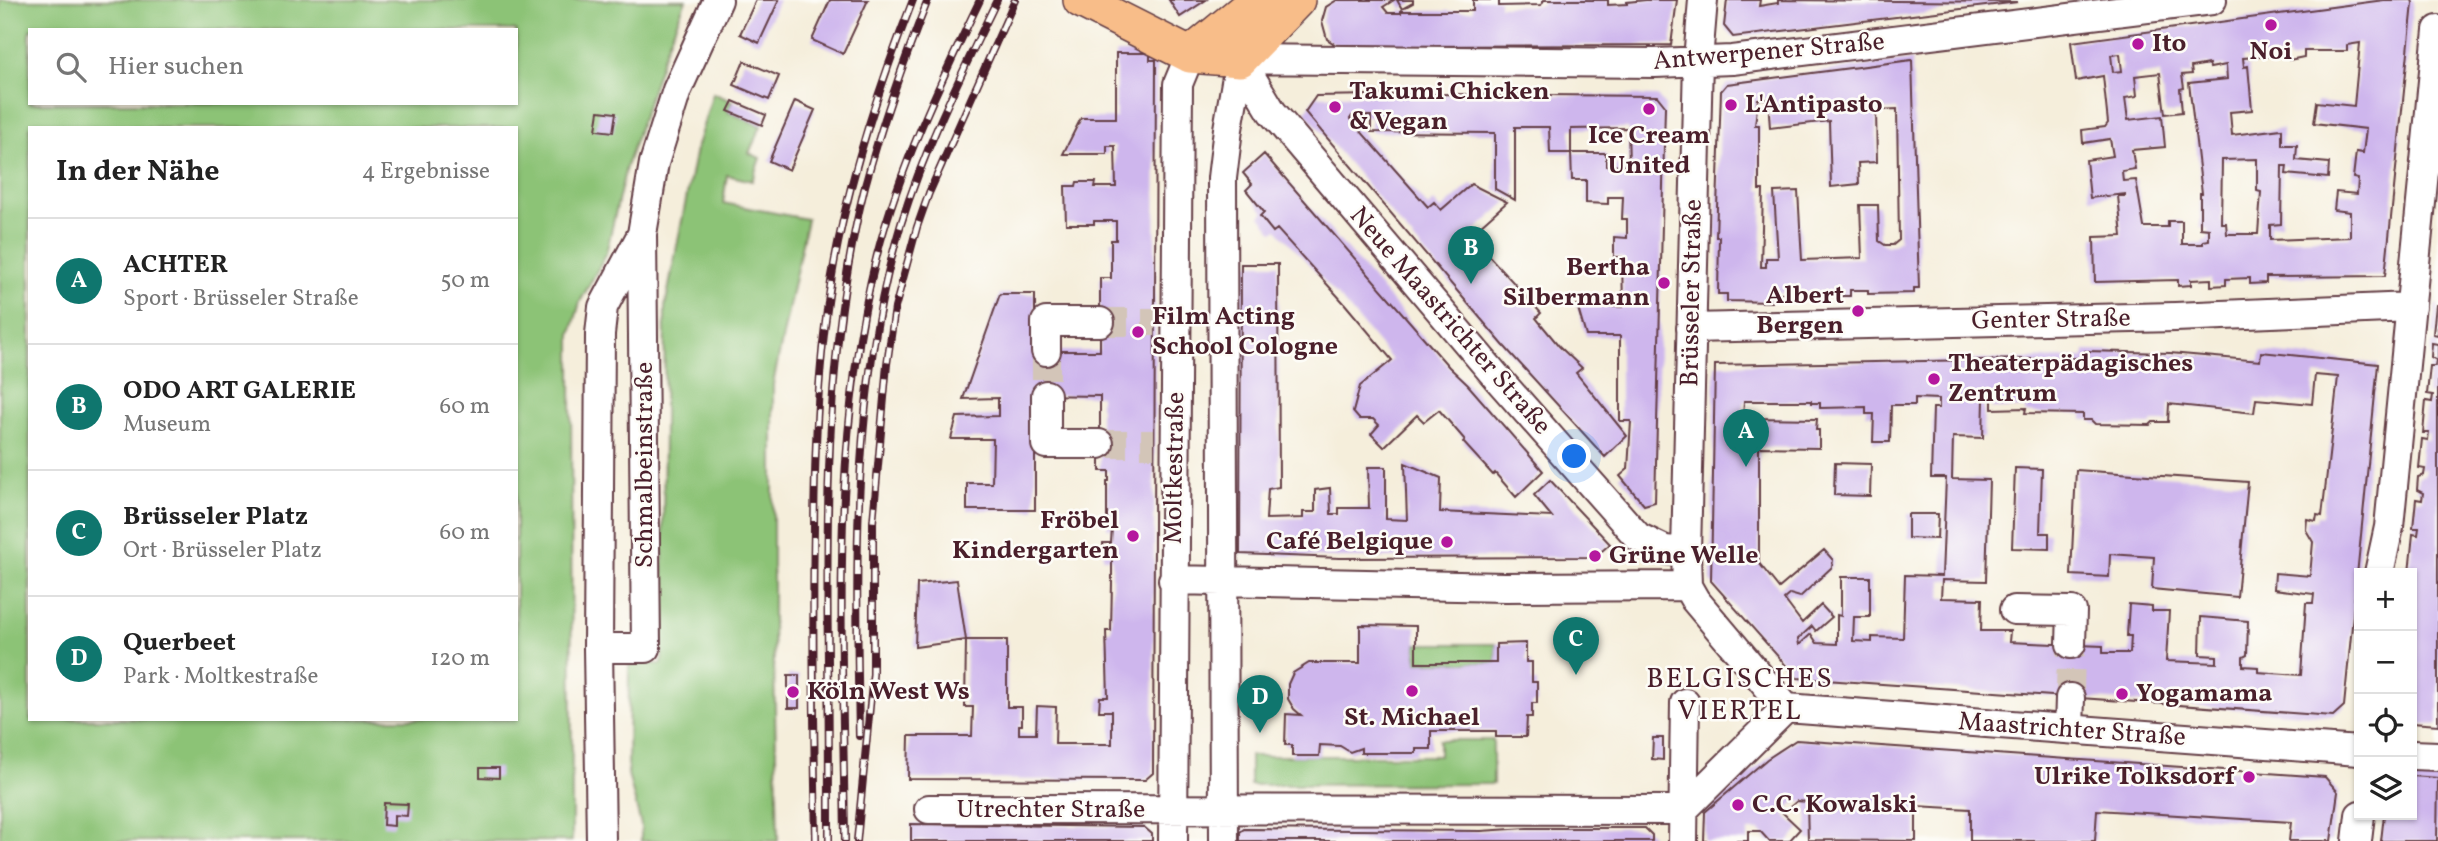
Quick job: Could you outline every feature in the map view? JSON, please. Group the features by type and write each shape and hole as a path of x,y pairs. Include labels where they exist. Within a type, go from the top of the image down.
{"main road":[{"path":"1082,0 1190,55 1240,59 1297,0"},
{"path":"1190,55 1256,0"}],"street":[{"name":"Schmalbeinstraße","path":"598,648 646,648 642,234 654,163 677,90 718,0"},
{"name":"Brüsseler Straße","path":"1688,586 1686,552 1691,328 1703,0"},
{"name":"Antwerpener Straße","path":"1240,59 1655,63 1732,60 2212,0"},
{"path":"2380,568 2389,527 2438,30"},
{"name":"Moltkestraße","path":"1173,841 1173,580 1164,444 1165,322 1178,84 1190,55"},
{"name":"Moltkestraße","path":"1224,841 1222,178 1240,59"},
{"name":"Neue Maastrichter Straße","path":"1240,59 1272,112 1499,380 1638,537 1665,550 1686,552"},
{"name":"Schmalbeinstraße","path":"601,841 598,648 600,334 603,307 642,234"},
{"name":"Genter Straße","path":"1691,328 2175,317 2411,307"},
{"path":"1046,351 1046,322 1100,322"},
{"path":"1046,395 1046,444 1099,444"},
{"path":"1173,580 1506,587 1688,586 1695,600 1786,708 1683,810"},
{"path":"2014,610 2072,611 2071,644"},
{"path":"2069,729 2070,698"},
{"path":"1682,841 1685,703"},
{"name":"Maastrichter Straße","path":"1786,708 2354,751"},
{"path":"2417,755 2438,756"},
{"name":"Utrechter Straße","path":"929,809 1683,810"},
{"path":"2357,841 2359,820"}],"green space":[{"path":"0,0 686,0 666,48 626,167 606,254 580,302 571,334 572,841 0,841"},
{"path":"713,93 732,101 728,112 761,126 749,153 760,158 752,181 727,175 723,203 807,219 773,384 773,623 778,841 641,841 641,825 628,774 629,664 662,664 665,307 696,149"},
{"path":"1416,644 1496,644 1496,663 1416,663"},
{"path":"1439,740 1493,740 1493,784 1250,785 1250,756 1439,756"}],"building":[{"path":"756,0 779,0 759,43 740,34"},
{"path":"830,0 868,0 843,54 812,40"},
{"path":"1169,0 1206,0 1180,17"},
{"path":"1337,0 1394,0 1383,7 1388,13 1401,13 1473,11 1473,0 1499,0 1499,6 1541,5 1544,0 1608,0 1608,5 1646,0 1677,0 1671,45 1401,46 1336,45 1327,39 1322,21 1326,7"},
{"path":"1397,0 1413,0 1413,3 1402,9"},
{"path":"1727,0 1760,0 1759,6 1778,3 1778,0 2018,2 1733,37 1724,26"},
{"path":"2384,0 2412,0 2385,276 2266,277 2266,283 2250,284 2250,278 2226,279 2226,285 2211,286 2211,279 2191,280 2191,285 2178,286 2178,280 2095,282 2094,237 2122,236 2118,196 2125,194 2090,198 2086,160 2113,156 2110,139 2083,143 2082,130 2105,127 2108,123 2103,76 2076,81 2071,42","holes":["2360,43 2354,106 2317,102 2314,123 2366,129 2363,153 2356,152 2353,178 2358,179 2357,194 2336,192 2334,210 2350,212 2350,237 2270,240 2270,225 2281,224 2282,166 2287,166 2286,174 2328,178 2329,163 2296,160 2297,145 2282,145 2282,129 2232,135 2230,112 2252,110 2248,66 2244,67 2243,58 2288,55 2289,60 2304,57 2304,51 2347,51 2347,45","2120,54 2122,71 2113,72 2111,55","2226,65 2227,79 2189,83 2202,193 2200,228 2209,229 2209,240 2203,241 2203,244 2182,244 2182,221 2168,221 2168,227 2144,227 2136,180 2123,181 2122,171 2135,169 2132,150 2165,147 2162,116 2128,120 2125,98 2137,96 2135,76 2160,73 2165,114 2182,112 2182,75 2192,74 2191,67","2257,159 2257,191 2261,192 2258,234 2227,234 2226,223 2221,223 2222,160"]},
{"path":"1116,53 1150,53 1150,60 1156,60 1153,773 1145,780 908,779 909,736 972,736 973,707 965,707 966,640 1007,640 1007,707 1022,707 1019,734 1036,734 1037,706 1056,707 1055,744 1112,744 1112,711 1099,711 1100,697 1108,697 1106,631 1111,631 1112,582 1112,558 1103,558 1103,543 1111,543 1112,528 1107,528 1109,471 1100,471 1100,396 1035,395 1035,510 967,510 967,483 992,483 993,439 951,439 957,417 998,416 998,398 963,399 1000,294 1035,294 1035,351 1100,351 1100,278 1111,278 1111,240 1116,240 1116,221 1066,224 1065,186 1076,186 1077,182 1096,182 1095,187 1116,187 1115,146 1107,146 1107,154 1063,154 1081,118 1116,118"},
{"path":"1912,60 1919,288 1914,288 1914,293 1868,294 1868,290 1850,290 1850,296 1834,296 1833,291 1807,292 1807,297 1791,298 1791,293 1772,293 1772,302 1727,301 1727,294 1718,294 1719,237 1716,237 1721,91 1727,84","holes":["1758,99 1768,99 1770,128 1829,121 1831,187 1859,184 1858,163 1877,162 1876,110 1897,109 1899,240 1893,245 1885,245 1879,241 1878,205 1860,205 1862,258 1802,260 1798,191 1774,192 1778,258 1766,258 1766,267 1761,267 1763,190 1759,190 1759,125 1755,125"]},
{"path":"744,61 779,76 769,100 734,85"},
{"path":"1316,96 1657,96 1665,106 1655,502 1644,505 1620,476 1628,469 1631,421 1620,421 1620,336 1586,336 1577,305 1623,307 1622,257 1614,257 1614,237 1627,238 1627,219 1622,219 1623,197 1608,197 1608,204 1586,203 1586,180 1572,180 1571,153 1550,153 1549,127 1515,127 1515,200 1495,189 1495,133 1371,132 1371,116 1352,116 1350,119 1428,207 1434,202 1441,210 1471,184 1507,202 1470,235 1541,313 1536,318 1582,368 1576,373 1627,436 1605,457 1504,346 1305,112","holes":["1628,128 1629,165 1606,166 1606,153 1571,153 1571,129"]},
{"path":"733,101 766,115 762,125 728,111"},
{"path":"795,101 815,110 789,170 769,161"},
{"path":"599,111 616,113 613,132 596,130"},
{"path":"1264,154 1543,471 1516,497 1463,442 1465,440 1439,410 1424,422 1417,415 1384,447 1371,434 1379,425 1373,419 1359,419 1353,412 1360,386 1392,360 1277,229 1273,232 1260,216 1264,212 1246,190 1252,184 1243,173"},
{"path":"1241,264 1278,264 1279,487 1268,489 1266,519 1303,518 1303,512 1315,512 1315,490 1330,488 1331,514 1339,514 1339,508 1369,508 1368,467 1386,467 1386,519 1407,520 1405,463 1441,478 1440,512 1552,517 1534,495 1550,480 1610,544 1595,557 1340,558 1240,554"},
{"path":"2438,305 2438,335 2433,334"},
{"path":"2432,343 2438,344 2438,725 2417,723 2417,568 2410,568 2413,534 2418,535 2419,528 2413,528 2416,499 2422,500 2423,493 2417,490 2418,477 2424,475 2425,469 2419,468 2422,439 2428,440 2429,433 2423,433 2426,401 2432,402 2433,395 2427,394 2430,366 2435,366 2436,360 2431,357"},
{"path":"2085,351 2170,353 2260,361 2261,352 2378,364 2358,568 2354,568 2354,605 2344,706 2333,716 1797,678 1711,581 1715,365 2084,358","holes":["2315,375 2338,377 2322,516 2317,515 2316,521 2307,519 2306,530 2313,542 2310,576 2275,573 2274,589 2314,594 2313,603 2306,603 2301,675 2258,672 2258,667 2243,666 2243,657 2247,655 2248,621 2201,617 2200,655 2217,656 2217,663 2166,661 2169,611 2152,611 2152,606 2129,604 2127,636 2131,636 2130,653 2103,653 2103,646 2009,642 2010,631 1981,631 1982,599 1941,598 1942,580 1986,581 1989,480 1952,479 1953,437 1983,438 1984,399 1992,399 1992,409 2026,408 2025,413 2083,414 2083,420 2091,420 2095,424 2150,425 2153,422 2168,422 2169,404 2254,413 2256,399 2312,404","1915,398 1939,399 1939,408 1933,408 1931,478 1946,478 1942,576 1905,575 1903,638 1872,637 1872,642 1853,641 1854,617 1870,617 1870,577 1841,577 1841,616 1837,615 1837,644 1817,643 1811,634 1799,645 1798,639 1812,626 1816,631 1832,617 1821,605 1802,623 1784,599 1790,594 1800,597 1832,567 1833,560 1824,550 1779,588 1759,563 1759,447 1819,448 1817,419 1743,418 1744,401 1811,401 1820,403 1820,408 1866,407 1866,414 1874,414 1873,442 1890,442 1891,405 1915,405"]},
{"path":"1835,463 1871,464 1870,496 1834,495"},
{"path":"2015,468 2042,469 2040,533 2049,533 2049,549 2012,548"},
{"path":"2076,470 2248,482 2237,597 2152,589 2154,557 2110,554 2109,577 2071,575"},
{"path":"1908,514 1938,514 1937,539 1908,538"},
{"path":"957,580 966,640 915,647 917,584"},
{"name":"St. Michael","path":"1360,625 1416,626 1416,663 1496,663 1496,644 1526,643 1526,662 1532,662 1532,682 1537,682 1537,703 1532,703 1532,717 1527,717 1526,737 1496,737 1496,731 1431,731 1431,749 1416,749 1416,753 1361,753 1361,748 1350,752 1340,746 1320,745 1319,756 1292,756 1292,745 1285,745 1286,714 1301,715 1288,699 1288,684 1293,673 1309,663 1360,663"},
{"name":"Köln West Ws","path":"788,675 799,675 799,708 788,708"},
{"path":"1653,738 1663,738 1663,760 1652,759"},
{"path":"1796,740 2325,777 2338,792 2331,841 2289,841 2291,822 2097,810 2095,841 1970,841 1970,809 1916,806 1916,841 1808,840 1807,802 1797,801 1783,813 1800,829 1789,841 1769,841 1760,831 1748,831 1748,841 1704,841 1705,812 1767,759"},
{"path":"480,768 499,768 499,778 480,777"},
{"path":"2417,776 2438,778 2437,841 2381,841 2383,820 2417,820"},
{"path":"384,803 408,804 407,816 394,815 394,826 383,825"},
{"path":"911,824 1144,827 1152,834 1152,841 911,841"},
{"path":"1527,828 1645,828 1652,835 1652,841 1240,841 1240,832 1244,829 1481,831"}],"tunnel":[{"path":"1100,322 1155,322"},
{"path":"1046,351 1046,395"},
{"path":"1099,444 1154,444"},
{"path":"2070,698 2071,644"}],"railway":[{"path":"816,841 813,645 815,492 819,385 826,314 838,243 861,150 913,0"},
{"path":"829,841 827,542 831,422 842,303 865,186 894,92 928,0"},
{"path":"845,841 842,546 851,400 862,327 877,255 897,189 936,94 980,0"},
{"path":"859,736 857,607 860,478 873,350 885,287 911,195 945,110 997,0"},
{"path":"857,841 873,674 873,522 887,364 895,308 929,193 1015,0"}],"place":[{"name":"Noi","path":"2271,25"},
{"name":"Ito","path":"2138,44"},
{"name":"L'Antipasto","path":"1731,105"},
{"name":"Takumi Chicken & Vegan","path":"1335,107"},
{"name":"Ice Cream United","path":"1649,109"},
{"name":"Bertha Silbermann","path":"1664,283"},
{"name":"ODO ART GALERIE","path":"1471,284"},
{"name":"Albert Bergen","path":"1858,311"},
{"name":"Film Acting School Cologne","path":"1138,332"},
{"name":"Theaterpädagisches Zentrum","path":"1934,379"},
{"name":"ACHTER","path":"1746,467"},
{"name":"Fröbel Kindergarten","path":"1133,536"},
{"name":"Café Belgique","path":"1447,542"},
{"name":"Grüne Welle","path":"1595,556"},
{"name":"Brüsseler Platz","path":"1576,675"},
{"name":"St. Michael","path":"1412,691"},
{"name":"Köln West Ws","path":"793,692"},
{"name":"Yogamama","path":"2122,694"},
{"name":"Querbeet","path":"1260,733"},
{"name":"Ulrike Tolksdorf","path":"2249,777"},
{"name":"C.C. Kowalski","path":"1738,805"}],"district":[{"name":"BELGISCHES VIERTEL","path":"1740,695"}]}
